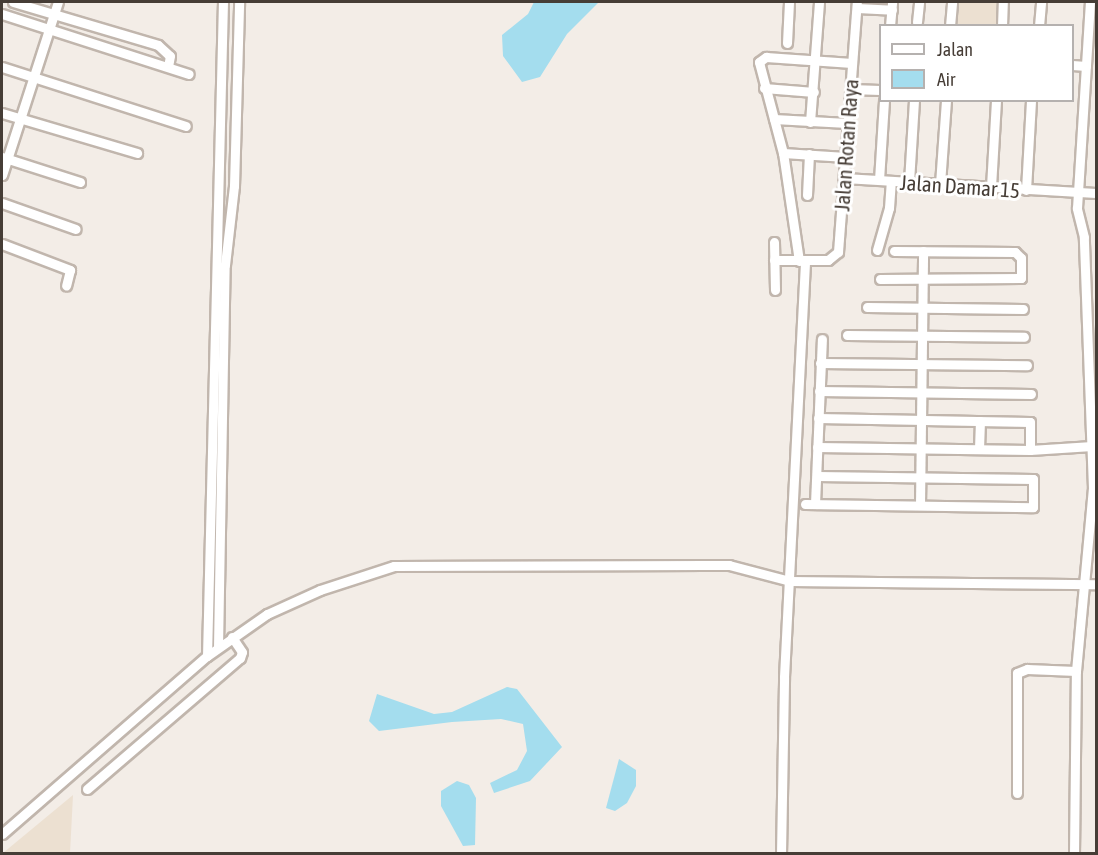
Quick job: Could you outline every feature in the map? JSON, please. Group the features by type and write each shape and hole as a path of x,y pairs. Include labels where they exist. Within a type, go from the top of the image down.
{"street":[{"path":"13,2 158,45 170,56 168,66"},
{"path":"2,175 4,157 47,27 58,2"},
{"path":"207,656 211,408 220,184 223,2"},
{"path":"218,647 225,265 234,186 239,2"},
{"path":"788,43 789,2"},
{"path":"810,122 819,2"},
{"path":"917,22 919,2"},
{"path":"950,24 952,2"},
{"path":"1002,24 1003,2"},
{"path":"1039,24 1041,2"},
{"path":"1074,854 1076,671 1092,584 1093,553 1092,446 1084,237 1077,192 1086,66 1092,46 1090,2"},
{"path":"857,5 892,6 890,24"},
{"name":"Jalan Rotan Raya","path":"774,260 828,260 838,252 857,5"},
{"path":"2,14 189,74"},
{"path":"781,854 802,261 783,153 764,88 761,58 852,63"},
{"path":"1074,65 1086,66"},
{"path":"2,67 186,126"},
{"path":"764,88 814,92"},
{"path":"850,89 879,90"},
{"path":"879,180 884,102"},
{"path":"909,182 914,102"},
{"path":"940,184 946,102"},
{"path":"991,187 996,102"},
{"path":"1026,190 1031,102"},
{"path":"2,113 137,153"},
{"path":"774,119 847,123"},
{"path":"783,153 846,157"},
{"path":"807,195 809,154"},
{"path":"4,157 80,182"},
{"name":"Jalan Damar 15","path":"844,178 1096,193"},
{"path":"877,250 889,208 891,181"},
{"path":"220,184 234,186"},
{"path":"2,203 76,229"},
{"path":"774,242 775,290"},
{"path":"2,244 70,270 66,286"},
{"path":"880,279 1018,280 1022,273 1021,258 1015,252 894,251"},
{"path":"920,505 923,251"},
{"path":"867,307 1023,309"},
{"path":"847,334 1024,337"},
{"path":"817,476 1033,479 1033,507 810,504 817,476 822,339"},
{"path":"820,363 1027,365"},
{"path":"819,391 1031,394"},
{"path":"211,408 223,408"},
{"path":"818,418 1030,422 1030,450"},
{"path":"979,449 980,421"},
{"path":"817,447 1030,450 1092,446"},
{"path":"2,834 207,656 232,637 294,600 373,571 416,563 729,566 790,581 1092,584"},
{"path":"87,789 240,658 242,652 232,637"},
{"path":"1017,793 1017,673 1027,669 1076,671"}],"shaded area":[{"path":"953,2 1001,2 1001,24 953,24"},
{"path":"73,795 70,853 3,853"}],"water":[{"path":"534,2 599,2 567,34 540,77 522,82 503,56 502,35 528,14"},
{"path":"507,687 517,689 562,747 530,781 494,793 490,783 517,770 527,751 523,724 501,719 452,722 379,731 369,721 377,694 434,714 452,712"},
{"path":"619,759 636,770 636,786 627,803 615,811 606,808"},
{"path":"457,781 469,785 476,798 475,845 463,846 441,806 441,791"}]}
